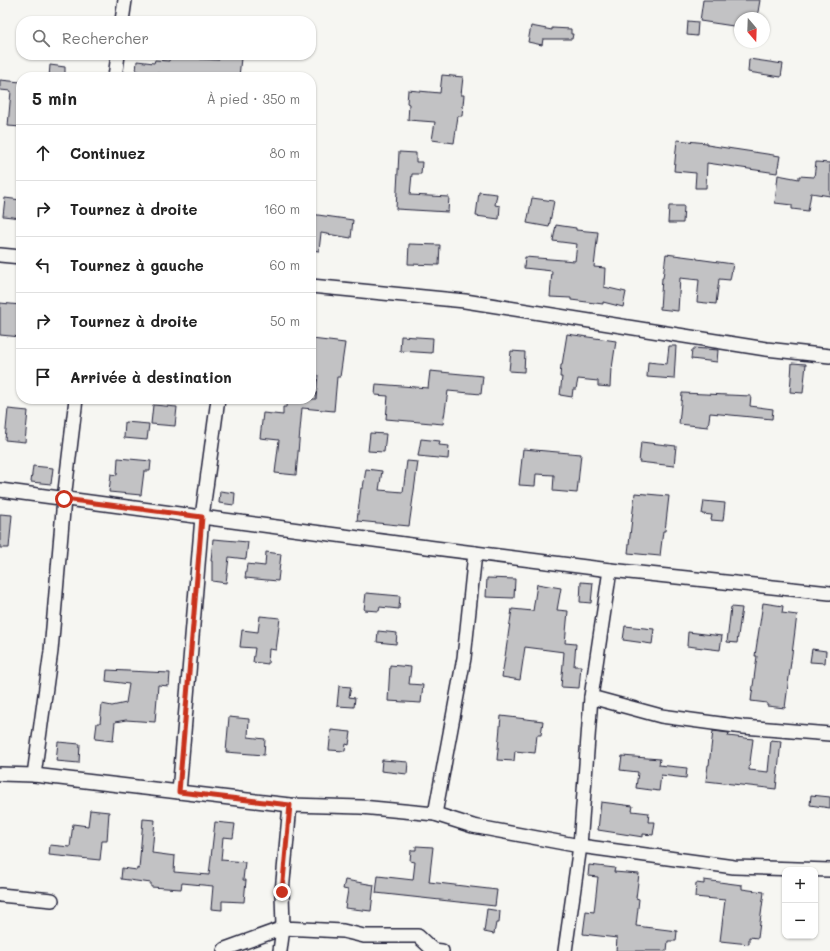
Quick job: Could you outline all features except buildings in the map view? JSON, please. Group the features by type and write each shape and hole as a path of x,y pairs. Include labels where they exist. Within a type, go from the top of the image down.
{"street":[{"path":"122,16 124,0"},
{"path":"116,72 117,60"},
{"path":"0,255 16,257"},
{"path":"316,287 465,302 766,349 830,356"},
{"path":"34,775 50,650 64,499 75,404"},
{"path":"179,792 202,517 217,404"},
{"path":"0,490 610,570 830,593"},
{"path":"435,814 464,658 474,553"},
{"path":"565,951 580,846 591,697 610,570"},
{"path":"591,697 661,716 743,727 830,734"},
{"path":"0,774 34,775 290,805 361,806 435,814 473,826 580,846 734,867 830,870"},
{"path":"280,951 283,928 282,892 290,805"},
{"path":"0,895 52,900"},
{"path":"224,951 225,949 283,928 343,931 364,936 418,936 433,950 442,951"}],"route":[{"path":"64,499 202,517 179,792 290,805 282,892"}]}
